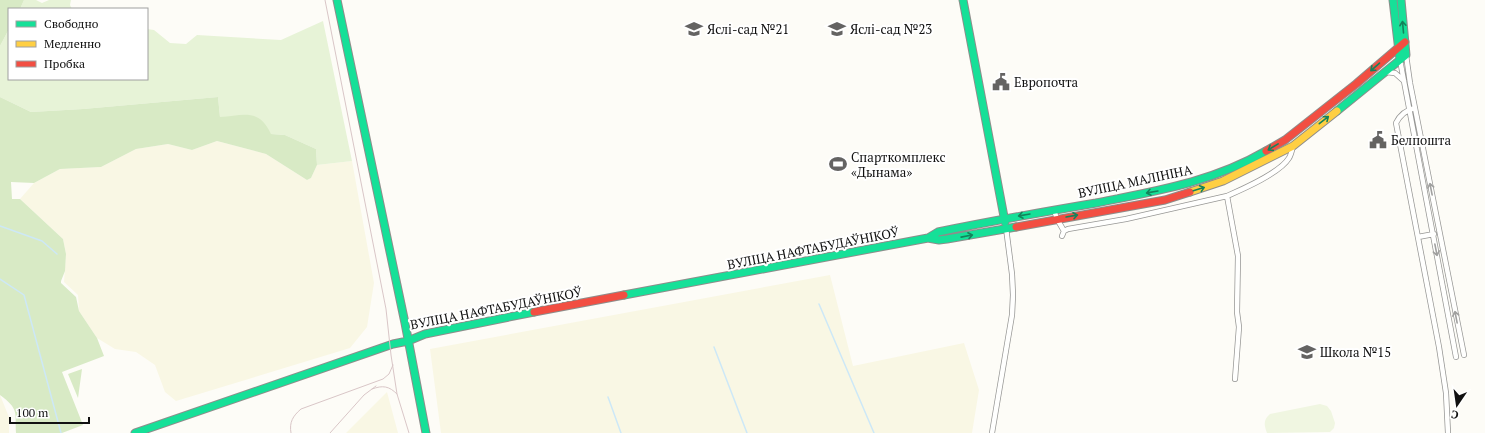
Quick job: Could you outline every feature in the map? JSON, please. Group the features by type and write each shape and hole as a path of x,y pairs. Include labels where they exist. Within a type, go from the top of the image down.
{"main road":[{"name":"ВУЛІЦА НАФТАБУДАЎНІКОЎ","path":"337,0 408,340 425,334 698,282 756,269 928,238 942,240 1006,228"},
{"path":"963,0 1006,228"},
{"path":"1393,0 1400,60"},
{"path":"1401,0 1406,55"},
{"name":"ВУЛІЦА МАЛІНІНА","path":"1004,219 1169,189 1207,178 1254,158 1285,140 1356,84 1405,42"},
{"name":"ВУЛІЦА МАЛІНІНА","path":"1006,228 1172,197 1222,181 1293,146 1406,55"},
{"name":"ВУЛІЦА НАФТАБУДАЎНІКОЎ","path":"928,238 938,232 1004,219"},
{"path":"136,433 408,340 426,433"}],"street":[{"path":"1406,55 1415,108 1464,355"},
{"path":"1400,60 1456,357"},
{"path":"1385,72 1395,73 1404,81"},
{"path":"1415,108 1409,110 1399,118 1396,123 1446,393 1448,433"},
{"name":"ВУЛІЦА МАЛІНІНА","path":"1064,231 1164,211 1227,196 1244,189 1276,171 1289,159 1293,146"},
{"path":"1227,196 1238,256 1237,312 1239,327 1235,379"},
{"path":"1054,210 1064,231 1062,236"},
{"path":"992,433 1009,332 1013,295 1006,228"},
{"path":"1418,237 1440,233"}],"shaded area":[{"path":"217,141 266,154 307,180 311,178 317,165 352,161 374,283 367,327 350,348 176,401 165,392 155,365 136,352 115,349 97,338 79,311 78,295 64,282 66,254 63,239 20,199 34,183 60,169 101,167 136,149 168,144 192,150"},
{"path":"830,275 853,366 964,343 979,390 972,433 441,433 430,349"},
{"path":"387,392 398,433 346,433"},
{"path":"0,395 9,417 9,433 0,433"}],"green space":[{"path":"0,0 24,0 20,8 8,8 8,31 0,46"},
{"path":"24,0 36,0 42,3 49,0 71,0 70,5 72,8 20,8"},
{"path":"323,21 352,161 317,165 316,149 285,135 271,134 220,117 218,97 31,112 0,97 0,46 8,31 8,80 148,80 148,29 154,30 170,43 186,44 197,35 281,40"},
{"path":"0,97 31,112 218,97 220,117 250,115 256,117 261,120 271,134 285,135 316,149 317,165 311,178 307,180 266,154 217,141 192,150 168,144 136,149 101,167 60,169 34,183 11,182 12,199 20,199 63,239 66,254 65,271 61,283 76,297 79,311 97,338 104,356 62,372 83,425 62,433 16,433 15,411 0,395"},
{"path":"82,369 78,398 68,374"},
{"path":"1320,404 1327,406 1331,411 1335,423 1334,428 1330,432 1267,433 1265,423 1266,418 1270,414"}],"waterway":[{"path":"0,226 42,241 57,254"},
{"path":"0,279 24,295 61,433"},
{"path":"819,304 874,433"},
{"path":"714,347 747,433"},
{"path":"608,397 621,433"}],"tram line":[{"path":"325,0 386,309 397,394 409,433"},
{"path":"291,433 292,420 301,409 383,379 389,374 393,365"},
{"path":"330,433 364,395 376,386"},
{"path":"372,389 386,387 397,394"}],"traffic: fast":[{"path":"337,0 405,323 426,433"},
{"path":"963,0 1005,222"},
{"path":"1393,0 1400,60"},
{"path":"1337,111 1406,55 1401,0"},
{"path":"928,238 938,232 1096,203 1184,184 1226,171 1266,151"},
{"path":"624,295 928,238 939,240 1016,227"},
{"path":"135,433 425,334 534,312"}],"traffic: slow":[{"path":"1190,192 1223,181 1293,146 1337,111"}],"traffic: jam":[{"path":"1266,151 1285,140 1356,84 1405,42"},
{"path":"1016,227 1165,200 1190,192"},
{"path":"534,312 624,295"}],"place":[{"name":"Яслі-сад №21","path":"694,29"},
{"name":"Яслі-сад №23","path":"837,29"},
{"name":"Европочта","path":"1001,82"},
{"name":"Белпошта","path":"1378,140"},
{"name":"Спарткомплекс «Дынама»","path":"838,164"},
{"name":"Школа №15","path":"1307,352"}]}
